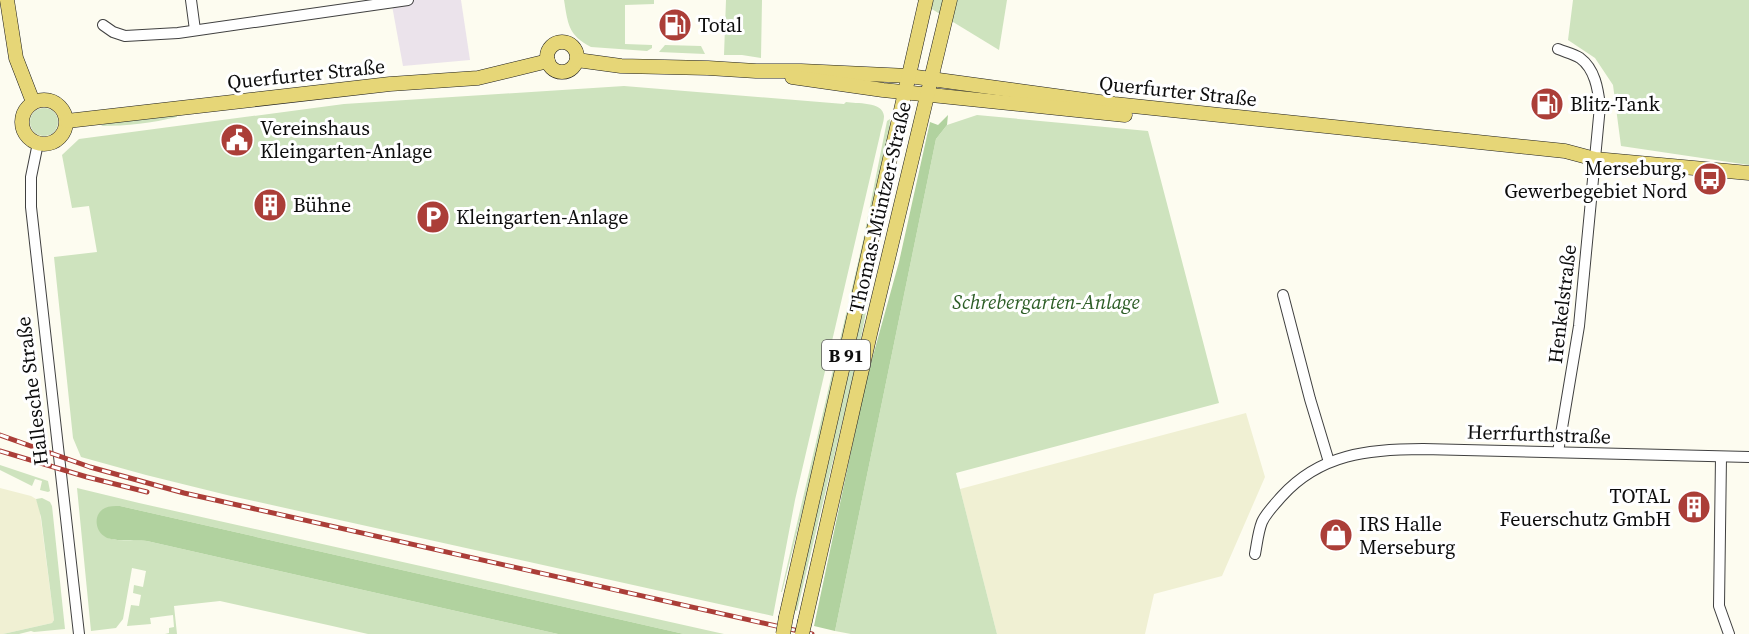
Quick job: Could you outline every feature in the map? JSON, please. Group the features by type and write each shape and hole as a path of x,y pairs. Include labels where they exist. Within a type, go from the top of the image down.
{"main road":[{"path":"7,0 16,58 33,102"},
{"name":"Thomas-Müntzer-Straße","path":"783,634 926,0"},
{"name":"Thomas-Müntzer-Straße","path":"803,628 950,0"},
{"path":"563,42 573,46 577,60 573,68 565,72 556,71 548,62 548,54 553,45 563,42"},
{"name":"Querfurter Straße","path":"577,60 621,66 756,71 801,70 909,76 1114,104 1565,152 1595,159"},
{"name":"Querfurter Straße","path":"67,121 390,84 478,78 548,62"},
{"name":"Querfurter Straße","path":"756,71 905,93 1557,160 1595,159 1749,173"},
{"path":"48,99 57,103 64,111 67,121 60,138 51,143 38,143 27,136 22,124 24,112 33,102 48,99"}],"street":[{"path":"191,0 195,30"},
{"path":"103,25 125,36 178,33 361,3 408,0"},
{"path":"1558,49 1580,58 1588,67 1598,86 1600,105 1595,159"},
{"name":"Hallesche Straße","path":"38,143 31,177 31,207 79,634"},
{"name":"Henkelstraße","path":"1558,452 1579,326 1595,159"},
{"path":"1282,295 1329,462"},
{"name":"Herrfurthstraße","path":"1255,554 1262,523 1292,485 1309,472 1329,462 1363,452 1396,449 1749,457"},
{"path":"1720,457 1719,606 1729,634"}],"shaded area":[{"path":"391,0 461,0 470,60 403,66"}],"green space":[{"path":"564,0 654,0 654,4 625,5 625,44 652,45 652,48 647,51 591,47 583,43 570,28"},
{"path":"726,0 762,0 761,58 724,55"},
{"path":"917,0 1007,0 999,50"},
{"path":"1573,0 1749,0 1749,165 1621,146 1613,85 1595,58 1568,40"},
{"path":"665,45 701,46 705,54 659,52"},
{"path":"624,86 844,104 846,102 862,103 879,108 884,116 795,500 773,616 231,496 81,457 73,438 54,257 97,252 89,206 72,208 62,155 79,139 344,104"},
{"path":"44,108 54,112 58,122 54,132 44,136 34,132 30,122 34,112"},
{"path":"177,114 177,117 149,122 101,126 107,122"},
{"path":"948,115 947,125 936,139 835,631 814,626 866,381 899,262 930,122 938,125"},
{"name":"Schrebergarten-Anlage","path":"977,115 1148,131 1219,403 956,473 997,634 851,634 835,631 936,139 947,125"},
{"path":"890,119 889,133 842,344 781,592 863,241 887,121"},
{"path":"874,271 855,369 797,611 791,609 843,384"},
{"path":"1246,413 1265,477 1222,576 1154,594 1145,634 997,634 960,489"},
{"path":"0,465 48,481 50,491 40,490 42,481 35,479 32,486 0,470"},
{"path":"0,488 31,496 39,505 54,620 52,623 3,634 0,634"},
{"path":"77,488 724,634 684,634 120,506 99,530 103,535 114,540 147,541 558,634 368,634 220,601 174,606 177,634 165,634 169,633 169,628 174,627 173,615 150,618 151,624 127,626 131,605 139,606 141,595 133,593 134,585 143,587 146,571 132,568 123,619 116,628 91,631"},
{"path":"42,498 50,502 52,506 65,629 3,634 52,623 54,620 41,517 36,499"},
{"path":"120,506 684,634 558,634 147,541 107,538 98,529 97,517 105,508"}],"railway":[{"path":"0,435 90,467 184,493 812,634"},
{"path":"0,451 147,492"}],"place":[{"name":"Total","path":"675,25"},
{"name":"Blitz-Tank","path":"1547,104"},
{"name":"Vereinshaus Kleingarten-Anlage","path":"237,140"},
{"name":"Merseburg, Gewerbegebiet Nord","path":"1710,179"},
{"name":"Bühne","path":"270,205"},
{"name":"Kleingarten-Anlage","path":"433,217"},
{"name":"TOTAL Feuerschutz GmbH","path":"1694,507"},
{"name":"IRS Halle Merseburg","path":"1336,535"}]}
